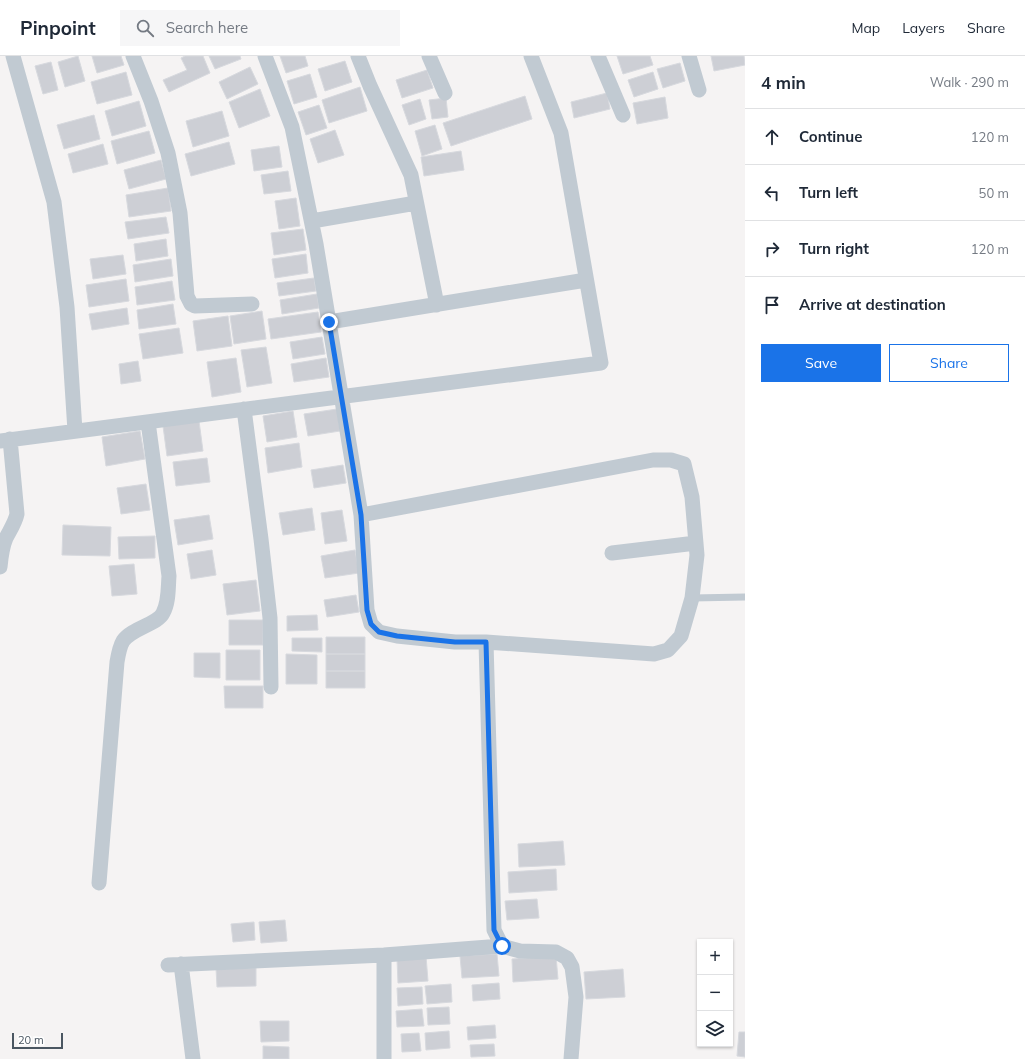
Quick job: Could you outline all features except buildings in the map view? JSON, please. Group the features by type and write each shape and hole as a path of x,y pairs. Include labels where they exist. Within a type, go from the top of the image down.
{"street":[{"path":"13,56 54,202 66,307 75,431"},
{"path":"133,56 151,101 168,153 180,214 187,296 191,304 195,306 252,304"},
{"path":"264,56 292,127 312,221 361,515 367,610 371,624 379,632 397,636 455,642 486,642 654,654 668,650 681,636 692,598 697,555 692,497 684,464 671,460 653,460 361,515"},
{"path":"358,56 370,86 411,175 437,305"},
{"path":"429,56 445,93"},
{"path":"598,56 623,115"},
{"path":"689,56 699,90"},
{"path":"0,567 1,553 5,539 16,520 17,514 5,440 601,363 561,133 533,57"},
{"path":"312,221 416,203"},
{"path":"329,322 586,280"},
{"path":"244,409 270,618 271,687"},
{"path":"98,883 117,662 123,641 134,631 151,623 163,614 168,600 168,576 148,422"},
{"path":"612,553 696,543"},
{"path":"486,642 494,930 502,946"},
{"path":"193,1059 175,964 384,955 502,946 520,950 556,952 567,958 572,967 576,997 571,1059"},
{"path":"384,955 384,1059"}],"lane":[{"path":"692,598 745,597"}],"route":[{"path":"329,322 361,515 367,610 371,624 379,632 397,636 455,642 486,642 494,930 502,946"}]}
